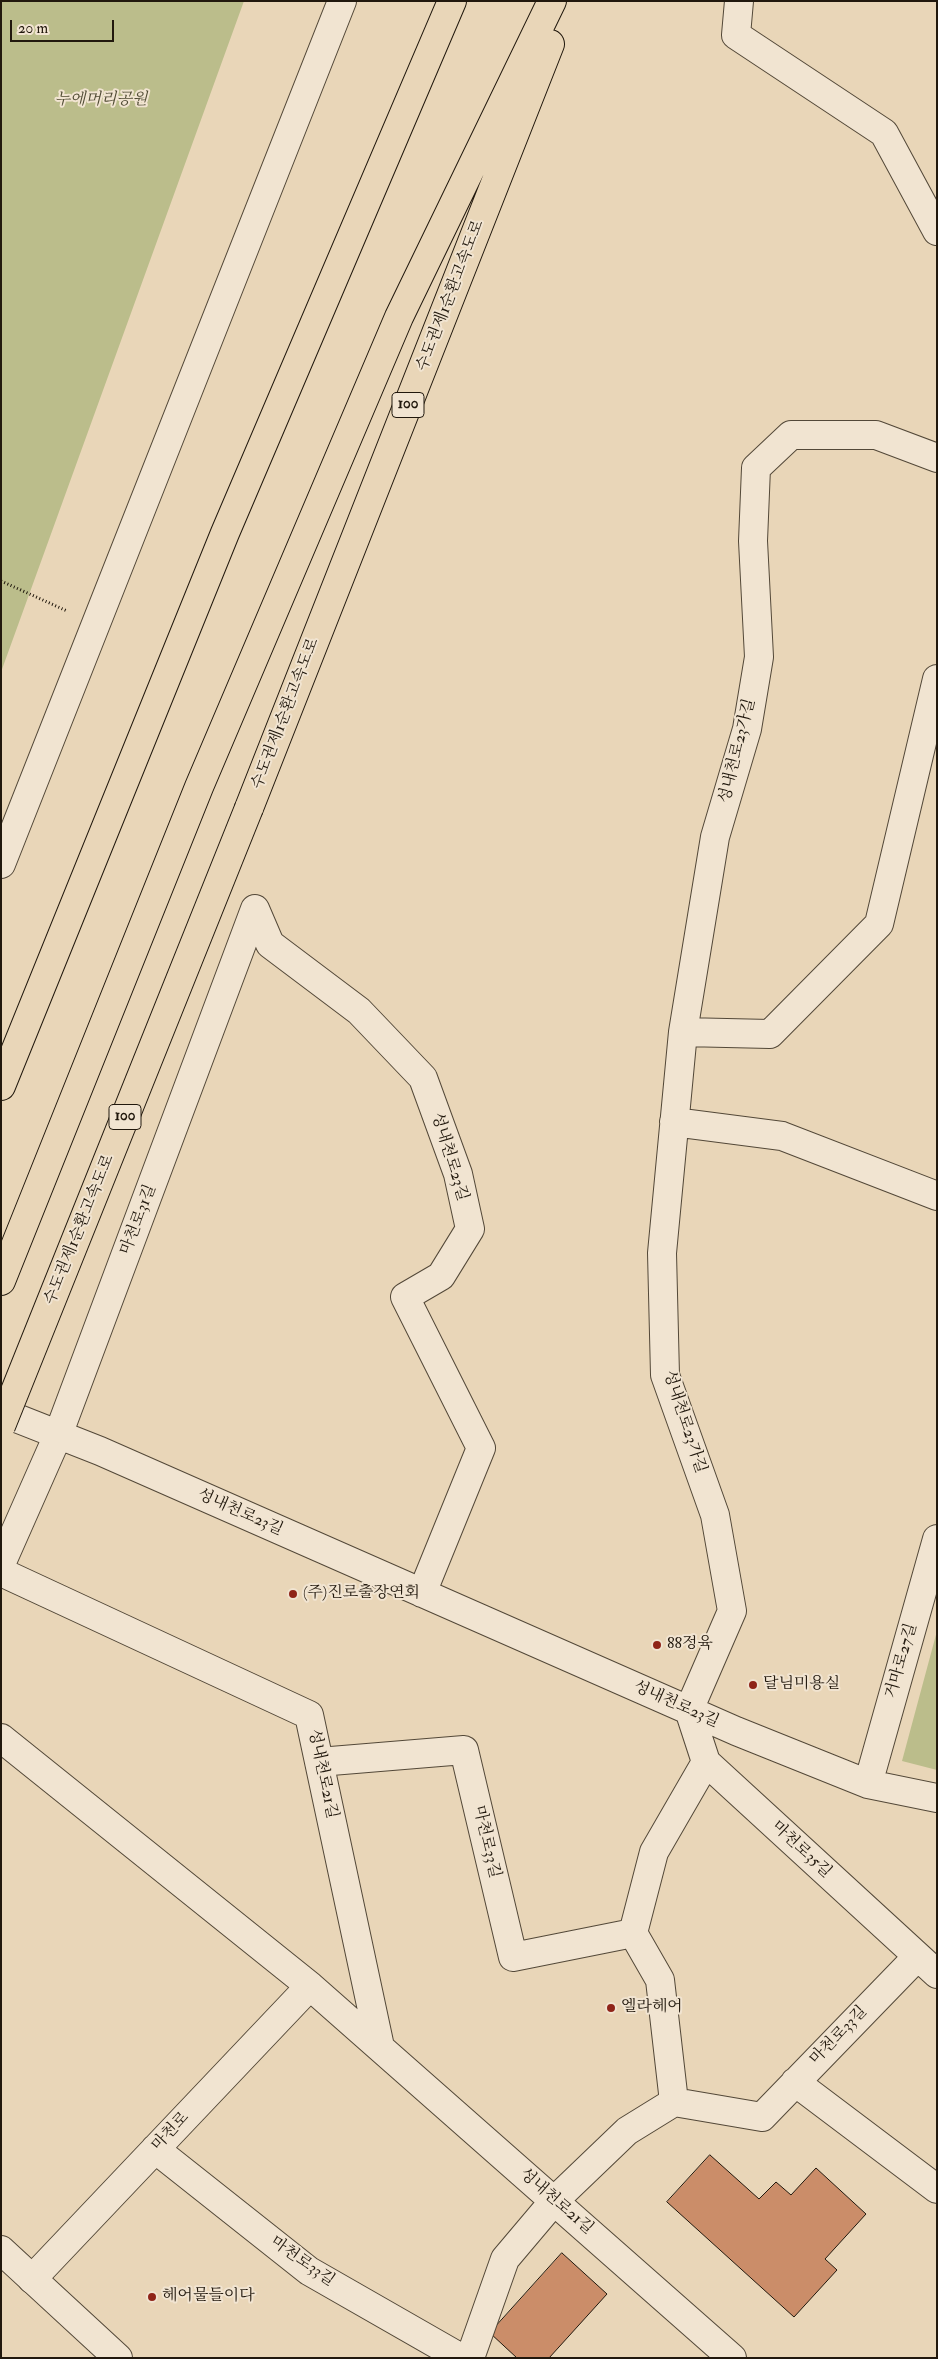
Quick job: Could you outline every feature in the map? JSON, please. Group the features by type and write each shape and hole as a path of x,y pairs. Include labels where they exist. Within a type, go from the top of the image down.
{"highway":[{"path":"1,1086 131,760 225,533 452,1"},
{"name":"수도권제1순환고속도로","path":"1,1281 199,787 399,317 552,1"},
{"name":"수도권제1순환고속도로","path":"1,1426 249,808 567,1"}],"street":[{"path":"1,864 342,1"},
{"path":"739,1 736,35 884,133 937,231"},
{"name":"성내천로23가길","path":"689,1710 732,1611 715,1515 666,1375 662,1253 683,1032 715,837 747,729 759,657 753,540 756,468 791,435 876,435 937,458"},
{"path":"683,1032 770,1034 878,924 937,679"},
{"name":"마천로31길","path":"1,1564 58,1435 256,908 270,944"},
{"name":"성내천로23길","path":"270,944 358,1012 423,1078 458,1174 470,1229 440,1276 405,1297 481,1448 422,1593"},
{"path":"674,1122 782,1136 937,1196"},
{"name":"성내천로23길","path":"1,1412 58,1435 689,1710 868,1784 937,1798"},
{"name":"거마로27길","path":"868,1784 937,1539"},
{"name":"성내천로21길","path":"1,1572 309,1715 380,2047"},
{"name":"마천로35길","path":"689,1710 706,1762 927,1965"},
{"name":"성내천로21길","path":"1,1738 310,1986 732,2358"},
{"name":"마천로33길","path":"319,1762 464,1750 513,1957 633,1933"},
{"path":"470,2358 505,2259 554,2201 628,2131 674,2102 660,1980 633,1933 654,1852 706,1762"},
{"name":"마천로33길","path":"674,2102 762,2117 795,2082 927,1965"},
{"name":"마천로","path":"32,2279 310,1986"},
{"path":"795,2082 937,2189"},
{"name":"마천로33길","path":"155,2149 309,2271 461,2358"},
{"path":"1,2250 118,2358"}],"path":[{"path":"1,581 96,624"}],"green space":[{"name":"누에머리공원","path":"1,1 244,1 1,672"},
{"path":"937,1631 937,1770 902,1761"}],"building":[{"path":"710,2155 759,2199 776,2182 791,2195 816,2168 866,2214 825,2259 837,2270 794,2317 667,2202"},
{"path":"562,2253 607,2294 549,2358 517,2358 490,2333"}],"place":[{"name":"(주)진로출장연회","path":"293,1594"},
{"name":"88정육","path":"657,1645"},
{"name":"달님미용실","path":"753,1685"},
{"name":"엘라헤어","path":"611,2008"},
{"name":"헤어물들이다","path":"152,2297"}]}
